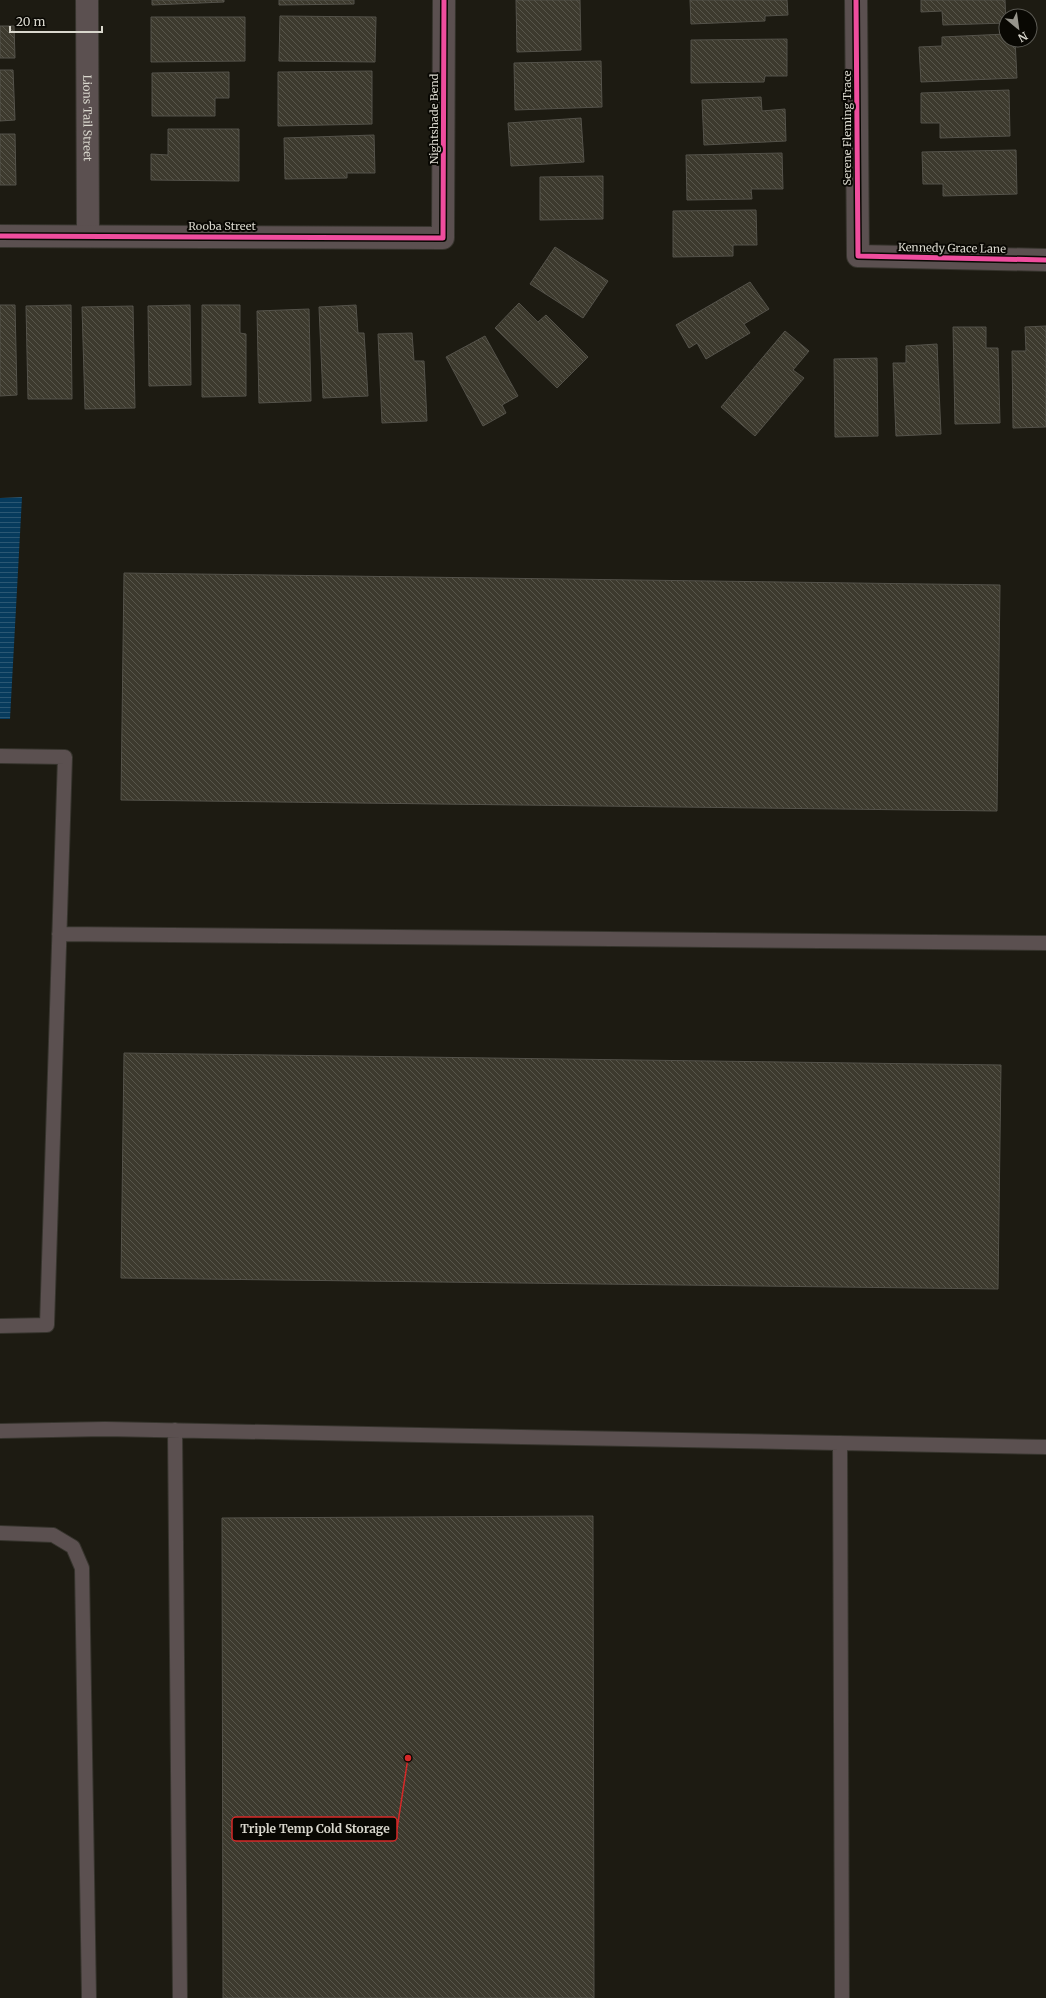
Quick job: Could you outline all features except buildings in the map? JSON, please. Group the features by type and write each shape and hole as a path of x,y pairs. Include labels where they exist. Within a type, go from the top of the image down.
{"street":[{"name":"Lions Tail Street","path":"87,0 88,235"},
{"name":"Nightshade Bend","path":"443,238 444,0"},
{"name":"Serene Fleming Trace","path":"856,0 858,256"},
{"name":"Rooba Street","path":"0,236 88,235 443,238"},
{"name":"Kennedy Grace Lane","path":"858,256 1046,260"}],"lane":[{"path":"0,756 65,757 48,1325 0,1326"},
{"path":"59,934 1046,943"},
{"path":"0,1430 175,1430 1046,1447"},
{"path":"175,1430 180,1998"},
{"path":"840,1443 842,1998"},
{"path":"0,1533 53,1535 73,1547 82,1568 89,1998"}],"water":[{"path":"22,497 10,719 0,719 0,498"}],"cycle path":[{"path":"0,236 443,238 444,0"},
{"path":"856,0 858,256 1046,260"}],"place":[{"name":"Triple Temp Cold Storage","path":"408,1758"}]}
